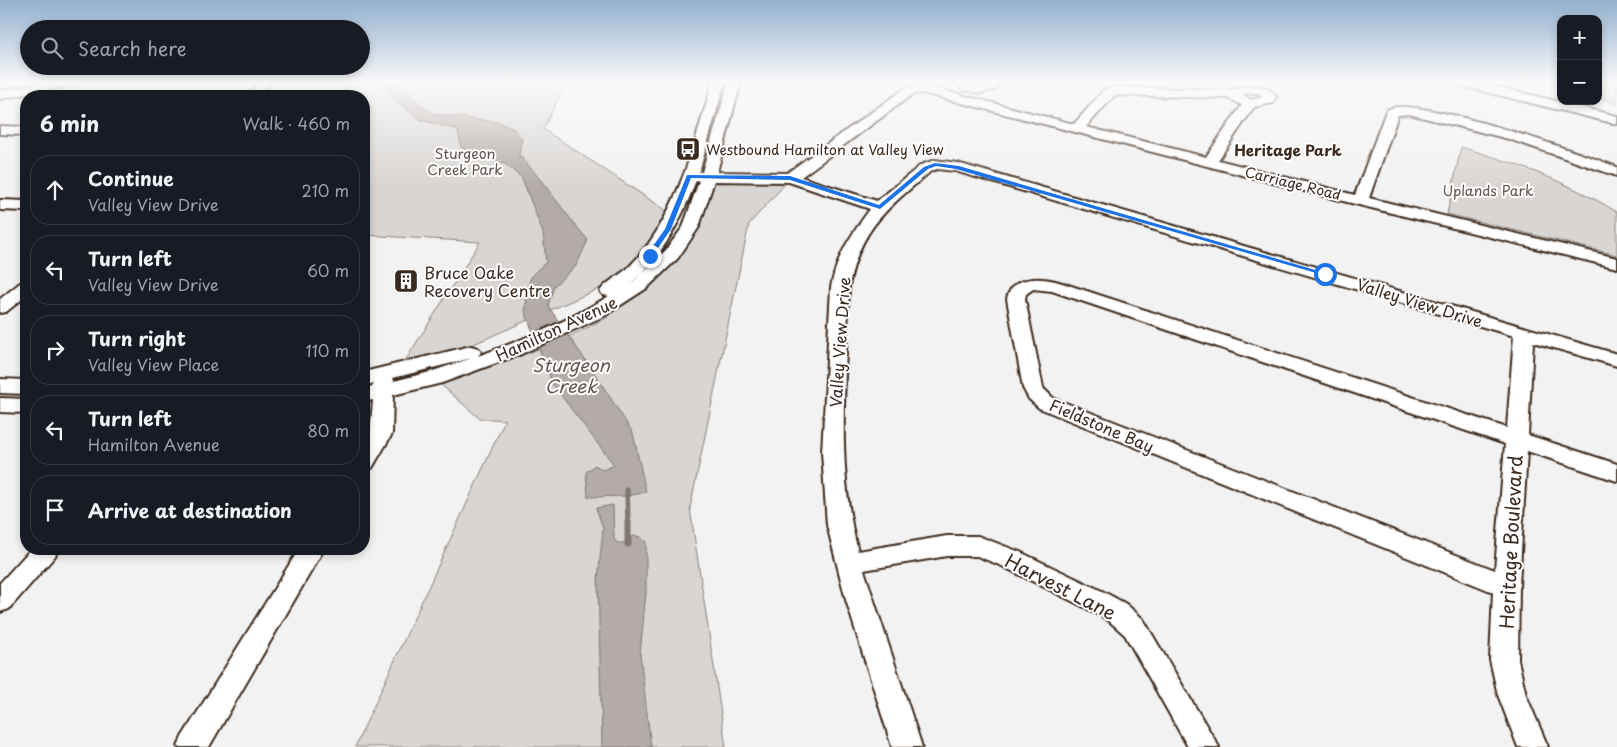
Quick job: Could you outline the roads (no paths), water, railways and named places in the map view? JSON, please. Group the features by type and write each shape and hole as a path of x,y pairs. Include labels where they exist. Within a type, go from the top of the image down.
{"street":[{"name":"Hamilton Avenue","path":"592,308 650,256 668,229 689,176 708,116"},
{"name":"Hamilton Avenue","path":"377,387 435,378 510,346 641,284 672,254 691,227 708,176 724,116"},
{"name":"Carriage Road","path":"790,178 876,116"},
{"name":"Carriage Road","path":"1030,116 1360,201 1617,263"},
{"path":"1077,128 1088,116"},
{"path":"1210,162 1241,116"},
{"path":"1360,201 1391,116"},
{"path":"1435,116 1497,130 1549,146 1617,172"},
{"path":"1600,116 1617,120"},
{"path":"0,130 20,131"},
{"name":"Valley View Drive","path":"907,747 848,563 839,525 832,452 840,288 844,266 853,244 880,207 926,168 935,164 957,167 1617,360"},
{"path":"689,176 790,178 880,207"},
{"path":"0,205 20,206"},
{"name":"Fieldstone Bay","path":"1506,586 1046,403 1036,394 1034,388 1016,299 1017,293 1027,285 1049,284 1516,440"},
{"path":"4,302 20,291"},
{"name":"Heritage Boulevard","path":"1524,333 1506,586 1504,660 1512,694 1533,747"},
{"path":"0,386 20,387"},
{"path":"370,452 381,434 377,387"},
{"path":"0,405 20,406"},
{"path":"1516,440 1617,473"},
{"name":"Harvest Lane","path":"848,563 947,546 978,546 1011,559 1093,599 1117,612 1134,628 1204,747"},
{"path":"0,601 41,555"},
{"path":"193,747 308,555"}],"water":[{"name":"Sturgeon Creek","path":"415,116 448,116 498,122 514,129 522,139 519,155 588,240 576,266 554,286 548,306 633,433 646,492 629,496 588,497 586,472 595,465 603,470 614,465 553,385 525,311 529,282 533,274 546,262 543,233 522,178 505,164 468,153 461,147 458,130 421,120"},
{"path":"613,505 614,539 618,543 623,543 634,536 641,537 646,542 646,593 640,654 651,747 602,747 598,579 603,528 596,508"}],"waterway":[{"name":"Sturgeon Creek","path":"627,490 628,523"},
{"name":"Sturgeon Creek","path":"628,523 628,544"}],"place":[{"name":"Westbound Hamilton at Valley View","path":"688,149"},
{"name":"Bruce Oake Recovery Centre","path":"406,281"}],"district":[{"name":"Heritage Park","path":"1288,149"}],"park label":[{"name":"Sturgeon Creek Park","path":"465,162"},
{"name":"Uplands Park","path":"1488,190"}]}
